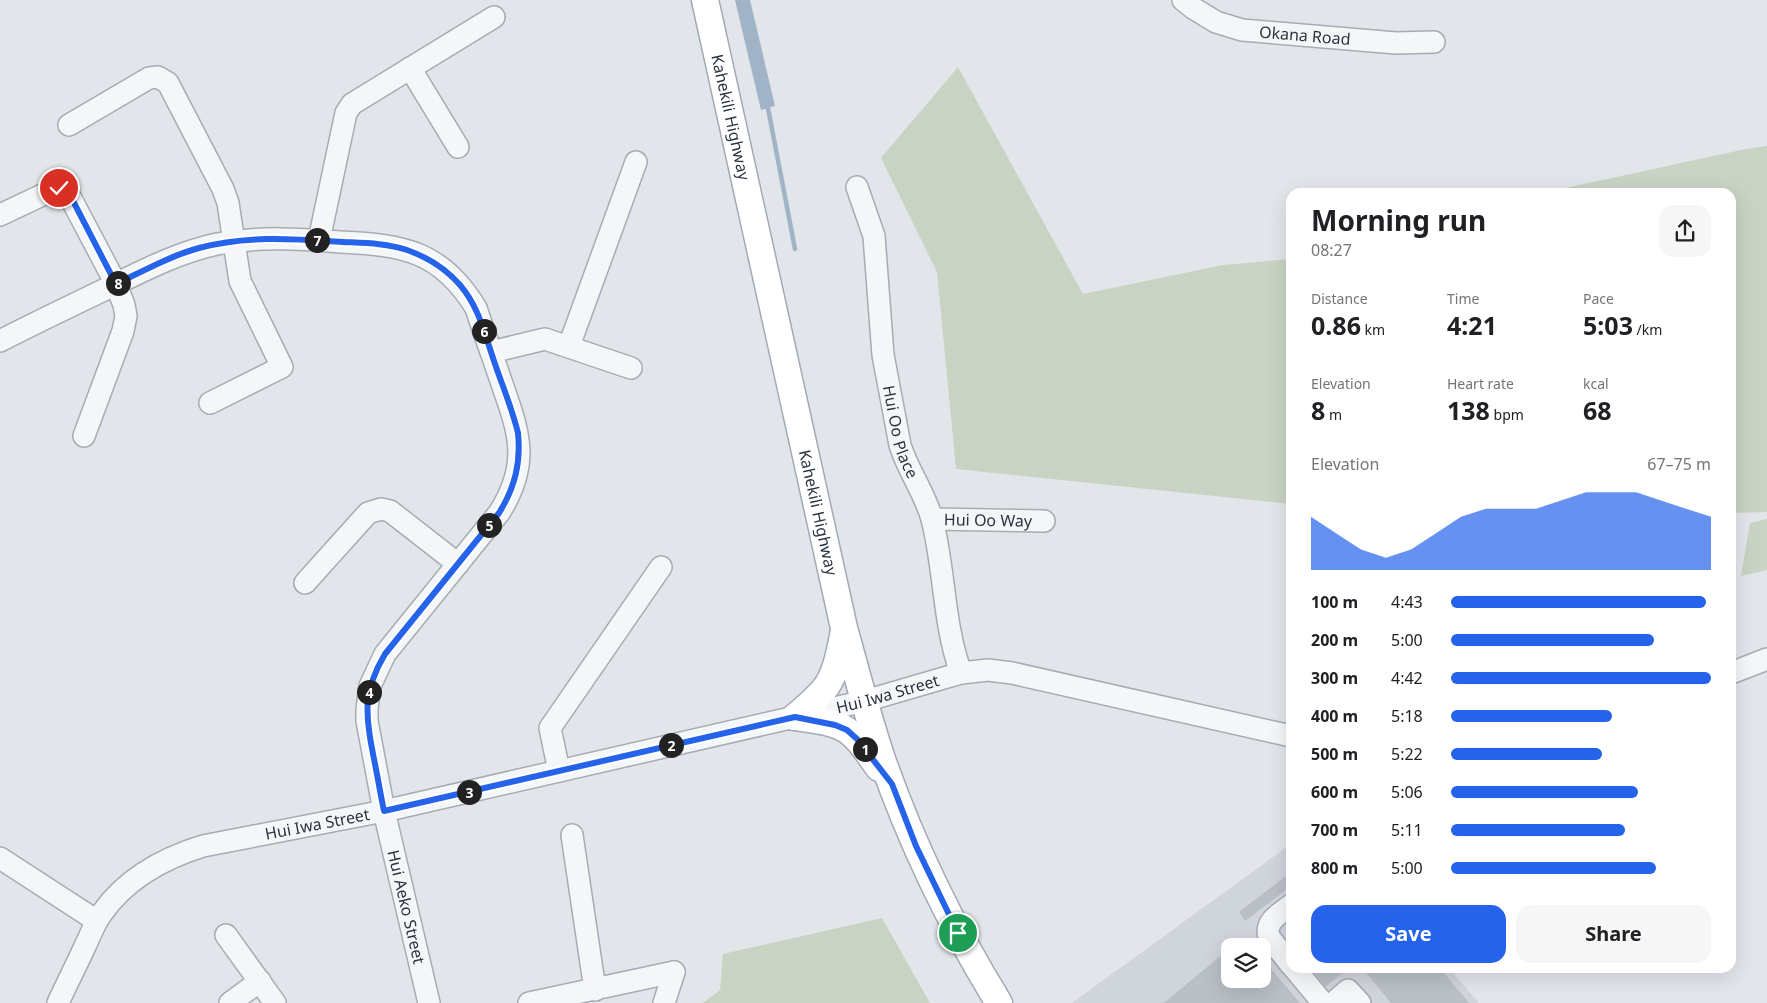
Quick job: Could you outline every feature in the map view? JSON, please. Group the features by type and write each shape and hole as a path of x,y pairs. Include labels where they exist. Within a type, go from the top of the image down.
{"main road":[{"name":"Kahekili Highway","path":"705,0 844,628 881,756 916,846 936,890 958,933 999,1003"},
{"path":"795,717 826,688 837,661 844,628"},
{"path":"795,717 835,725 847,730 857,739 892,784"}],"street":[{"name":"Okana Road","path":"1183,0 1216,22 1242,30 1402,43 1434,42"},
{"path":"319,240 348,108 356,101 494,17"},
{"path":"410,68 458,147"},
{"path":"69,125 149,78 158,77 165,80 226,196 240,281 282,367 210,403"},
{"path":"569,346 636,162"},
{"name":"Hui Oo Place","path":"857,187 874,236 883,355 900,445 904,458 923,494 932,519 952,646 961,673"},
{"path":"0,215 55,189 64,190 71,197 116,284 124,304 125,324 84,436"},
{"name":"Hui Aeko Street","path":"0,341 173,257 200,248 267,238 393,246 417,254 439,267 460,285 476,308 518,433 519,462 514,482 506,501 385,654 370,686 366,709 384,811 429,1003"},
{"path":"491,352 540,339 550,340 631,368"},
{"path":"305,583 368,513 376,509 390,511 458,564"},
{"name":"Hui Oo Way","path":"932,519 1044,520"},
{"path":"559,771 550,728 661,567"},
{"path":"1736,671 1767,659"},
{"name":"Hui Iwa Street","path":"58,1003 98,921 112,900 139,877 161,863 186,852 203,846 384,811 865,701 961,673 988,670 1012,672 1286,735"},
{"path":"572,835 595,990"},
{"path":"0,858 98,921"},
{"path":"1286,908 1270,922 1267,932 1268,937 1286,959"},
{"path":"226,935 275,1003"},
{"path":"529,1003 674,972 664,1003"},
{"path":"1298,973 1323,1003"},
{"path":"230,1003 260,981"},
{"path":"1333,1003 1348,990 1360,1003"}],"shaded area":[{"path":"1286,848 1286,973 1453,973 1479,1003 1072,1003"}],"green space":[{"path":"958,67 1083,294 1223,265 1286,259 1286,503 956,469 937,272 881,158"},
{"path":"1767,146 1767,512 1736,513 1736,188 1567,188"},
{"path":"1767,519 1767,570 1741,576 1750,523"},
{"path":"882,918 930,1003 703,1003 720,990 723,954"}],"water":[{"path":"735,0 750,0 775,106 761,110"}],"building":[{"path":"1286,876 1286,890 1245,921 1239,912"},
{"path":"1221,956 1221,988 1271,988 1271,969 1300,1003 1164,1003"},
{"path":"1314,973 1342,973 1326,987"},
{"path":"1366,973 1444,973 1469,1003 1391,1003"}],"waterway":[{"path":"767,103 795,249"}],"route":[{"path":"59,188 71,197 116,284 164,260 200,248 242,240 267,238 382,244 405,249 428,259 460,285 476,308 518,433 519,462 512,489 499,513 385,654 374,675 366,709 384,811 795,717 826,723 847,730 857,739 892,784 916,846 958,933"}]}
